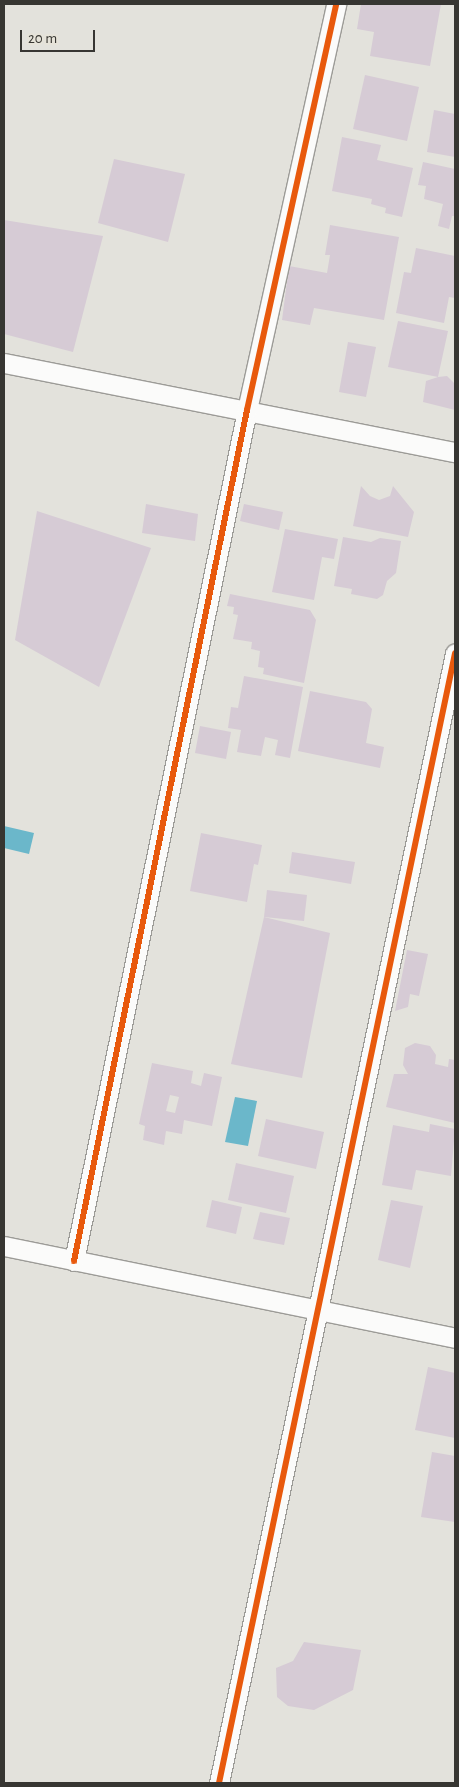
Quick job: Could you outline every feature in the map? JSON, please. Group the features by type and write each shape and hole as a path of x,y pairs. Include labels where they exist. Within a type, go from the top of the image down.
{"street":[{"path":"74,1261 246,410 336,4"},
{"path":"4,363 455,452"},
{"path":"219,1783 455,653"},
{"path":"4,1246 455,1338"}],"water":[{"path":"4,826 34,833 29,854 4,848"},
{"path":"235,1097 257,1101 248,1146 225,1142"}],"building":[{"path":"361,4 441,4 430,66 370,56 374,32 357,29"},
{"path":"365,75 419,87 407,141 353,129"},
{"path":"434,110 455,114 455,157 427,152"},
{"path":"342,137 381,145 377,160 413,168 402,217 385,213 386,208 371,204 372,199 332,191"},
{"path":"114,159 185,174 168,242 98,223"},
{"path":"423,162 455,169 455,216 452,216 449,229 438,226 443,204 424,199 426,186 418,185"},
{"path":"4,220 103,236 73,352 4,334"},
{"path":"330,225 399,237 384,320 314,308 310,325 282,320 289,266 327,273 330,255 325,255"},
{"path":"416,248 455,256 455,298 449,297 444,323 396,313 404,272 411,273"},
{"path":"398,321 448,331 438,377 388,367"},
{"path":"348,342 376,347 366,397 339,392"},
{"path":"447,376 455,384 455,410 423,402 426,381"},
{"path":"361,486 370,496 379,500 390,496 393,486 414,512 408,537 353,526"},
{"path":"146,504 198,514 195,541 142,533"},
{"path":"244,504 283,512 279,530 240,521"},
{"path":"37,511 151,548 99,687 15,640"},
{"path":"285,529 338,539 334,559 322,557 314,600 272,592"},
{"path":"343,537 371,542 380,538 401,541 396,573 387,581 383,595 377,599 351,594 352,589 334,586"},
{"path":"230,594 310,610 316,620 304,683 263,674 264,668 258,667 260,651 251,649 252,642 233,639 238,615 233,614 234,607 227,606"},
{"path":"244,676 303,687 290,758 275,755 278,740 265,737 261,756 237,752 241,730 228,728 231,707 238,708"},
{"path":"310,691 366,702 372,709 366,743 384,747 380,768 298,751"},
{"path":"200,726 231,732 226,759 195,753"},
{"path":"201,833 262,845 258,865 254,864 247,902 190,891"},
{"path":"292,852 355,862 351,884 289,873"},
{"path":"267,890 307,895 304,921 264,917"},
{"path":"264,917 330,933 302,1078 231,1064"},
{"path":"407,950 428,954 419,996 410,994 408,1007 395,1011"},
{"path":"415,1043 430,1046 436,1055 435,1064 448,1067 449,1059 455,1060 455,1123 386,1107 394,1074 408,1074 403,1065 405,1048"},
{"path":"152,1063 193,1071 191,1083 201,1086 204,1073 222,1077 212,1126 184,1120 182,1134 166,1131 164,1145 143,1140 145,1126 139,1124","holes":["170,1095 179,1097 175,1113 166,1111"]},
{"path":"266,1119 324,1132 316,1169 258,1156"},
{"path":"430,1124 455,1129 451,1176 416,1170 412,1190 382,1185 393,1125 429,1132"},
{"path":"236,1163 294,1176 286,1213 228,1200"},
{"path":"212,1200 242,1207 236,1234 206,1227"},
{"path":"391,1200 423,1206 410,1268 378,1260"},
{"path":"260,1212 290,1218 284,1245 253,1239"},
{"path":"428,1367 455,1373 455,1438 415,1430"},
{"path":"432,1452 455,1456 455,1522 421,1517"},
{"path":"304,1642 361,1650 353,1690 314,1710 288,1706 277,1697 276,1668 293,1661"}],"cycle path":[{"path":"74,1261 247,410 336,4"},
{"path":"219,1783 455,653"}]}
